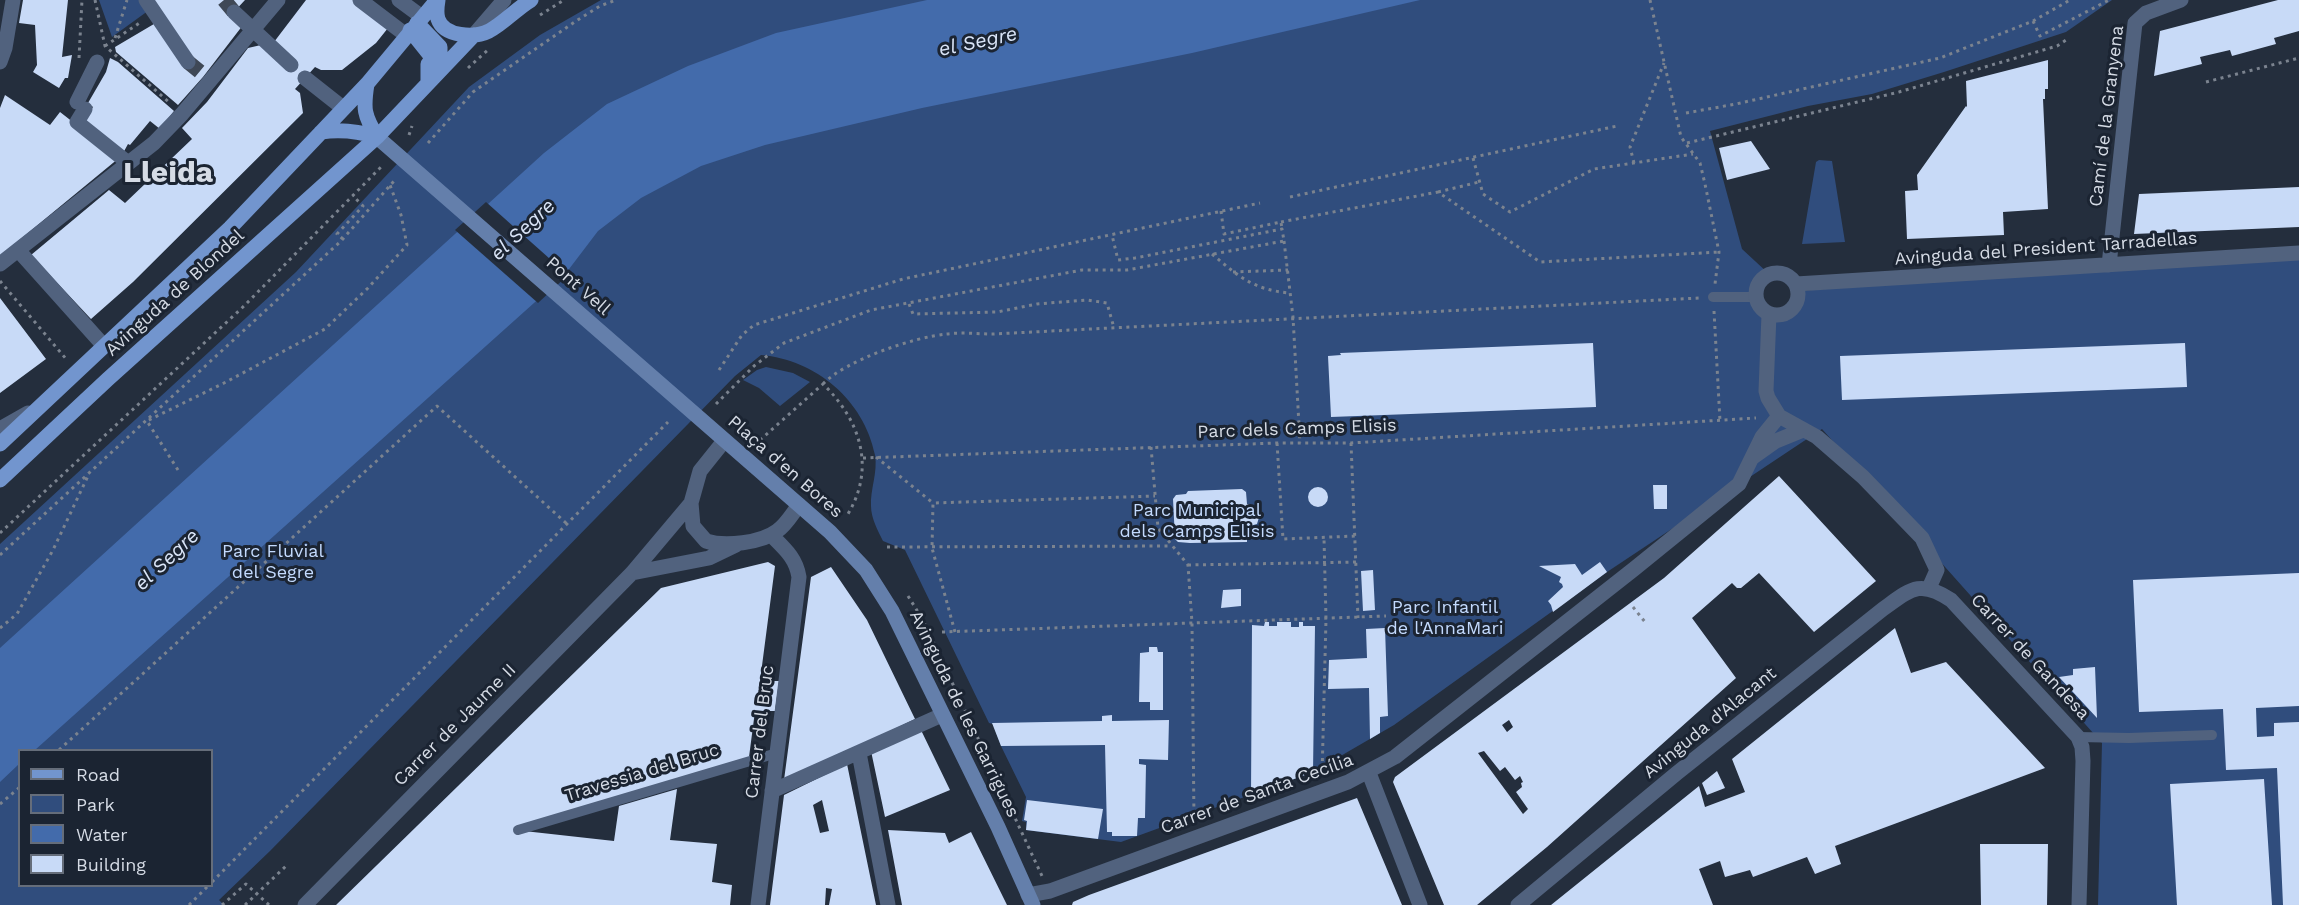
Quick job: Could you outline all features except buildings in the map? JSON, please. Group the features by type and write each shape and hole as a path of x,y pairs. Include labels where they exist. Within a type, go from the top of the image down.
{"main road":[{"name":"Avinguda de Blondel","path":"0,444 230,228 367,84 413,26 438,0"},
{"path":"438,0 437,16 442,26 455,33 474,35"},
{"path":"413,26 436,63 474,35 488,31 531,0"},
{"name":"Avinguda de Blondel","path":"0,480 108,379 378,137 428,82 428,64 436,63"},
{"path":"367,84 364,109 378,137"},
{"path":"321,132 340,129 378,137"},
{"name":"Pont Vell","path":"378,137 697,417"},
{"name":"Plaça d'en Bores","path":"697,417 845,548"},
{"name":"Avinguda de les Garrigues","path":"845,548 866,570 892,611 998,827 1031,900"}],"street":[{"path":"0,63 5,48 13,0"},
{"path":"146,0 188,62"},
{"path":"0,264 154,143 183,114 207,78 278,0"},
{"path":"360,0 413,26"},
{"path":"399,0 413,26"},
{"path":"474,35 504,0"},
{"name":"Camí de la Granyena","path":"2109,265 2135,23 2146,13 2181,0"},
{"path":"234,12 291,66"},
{"path":"97,62 77,122 128,162"},
{"path":"305,78 343,108"},
{"path":"18,250 104,346"},
{"name":"Avinguda del President Tarradellas","path":"1796,284 2299,254"},
{"path":"1775,273 1787,275 1796,284 1798,298 1792,309 1781,315 1768,314 1760,307 1756,293 1763,278 1775,273"},
{"path":"1768,314 1766,391 1770,402 1779,416 1816,437 1863,477 1922,538 1937,570 1932,589"},
{"name":"Avinguda de Blondel","path":"0,429 44,404"},
{"name":"Carrer de Santa Cecília","path":"1031,900 1050,891 1322,792 1369,773 1395,757 1634,570 1739,484 1762,437 1779,416"},
{"name":"Carrer de Santa Cecília","path":"1752,458 1776,441 1803,430"},
{"name":"Carrer de Jaume II","path":"724,441 700,471 692,503 693,526 706,541 738,544"},
{"name":"Carrer de Jaume II","path":"305,905 632,573 692,503"},
{"path":"771,536 780,529 799,505"},
{"name":"Carrer de Jaume II","path":"632,573 709,558 738,544 771,536"},
{"name":"Carrer del Bruc","path":"758,905 798,577 797,564 793,557 771,536"},
{"name":"Avinguda d'Alacant","path":"1518,905 1677,773 1883,609 1916,589 1932,589"},
{"name":"Carrer de Gandesa","path":"1932,589 1951,600 2078,736 2083,761 2079,905"},
{"path":"772,791 942,715"},
{"path":"859,753 888,905"},
{"path":"1369,773 1420,905"}],"lane":[{"path":"1713,297 1756,293"},
{"path":"2078,736 2129,738 2212,735"},
{"name":"Travessia del Bruc","path":"518,830 777,753"}],"path":[{"path":"78,67 82,0"},
{"path":"95,0 105,46 183,114"},
{"path":"114,40 127,0"},
{"path":"428,143 473,92 576,21 600,6 616,0"},
{"path":"1650,0 1682,137 1700,163 1719,252 1713,297 1720,421"},
{"path":"1686,113 1940,58 2033,21 2070,0"},
{"path":"2033,21 2040,36 2109,0"},
{"path":"105,46 148,18"},
{"path":"1686,143 1899,92 2057,46 2069,38"},
{"path":"2206,82 2299,58"},
{"path":"1634,164 1630,147 1664,62"},
{"path":"1290,197 1617,126"},
{"path":"1473,158 1483,194 1510,212 1594,169 1693,154"},
{"path":"0,532 244,306 382,166"},
{"path":"0,555 343,239 394,181"},
{"path":"1221,211 1224,234 1479,182"},
{"path":"147,421 325,329 368,288 407,246 401,215 390,185"},
{"path":"1438,192 1540,261 1719,252"},
{"path":"343,239 337,234 363,206 353,196"},
{"path":"719,370 742,335 754,325 903,279 1260,203"},
{"path":"1281,222 1293,318 1300,443"},
{"path":"1112,235 1118,260 1282,229"},
{"path":"716,404 754,366 784,343 871,310 1082,270 1127,270 1284,241"},
{"path":"1212,254 1241,279 1262,289 1290,293"},
{"path":"1233,272 1287,270"},
{"path":"0,281 78,372"},
{"path":"760,440 823,384 860,361 899,345 946,334 993,334 1713,297"},
{"path":"909,303 913,314 997,312 1037,304 1107,303 1114,328"},
{"path":"823,384 839,399 856,430 863,458 858,497 848,514"},
{"path":"60,749 437,406 566,523"},
{"name":"Parc dels Camps Elisis","path":"863,458 1277,442 1351,443 1779,416"},
{"path":"147,421 178,470"},
{"path":"213,881 668,422"},
{"path":"1277,442 1283,539 1356,536"},
{"path":"1351,443 1358,618"},
{"path":"1151,447 1158,528 1188,565 1192,623 1194,822"},
{"path":"875,457 933,503 1155,496"},
{"path":"0,628 17,614 53,550 88,474"},
{"path":"933,503 932,548 955,632"},
{"path":"1322,792 1326,619 1324,538"},
{"path":"887,547 1172,546"},
{"path":"1188,565 1357,562"},
{"path":"908,596 923,620 1050,891"},
{"path":"1633,607 1645,622"},
{"path":"942,632 1386,616"},
{"path":"0,804 18,789"},
{"path":"245,905 286,866"},
{"path":"222,905 246,884 269,905"},
{"path":"189,905 206,887"}],"green space":[{"path":"99,0 145,0 152,8 112,37"},
{"path":"601,0 2112,0 2066,32 1944,72 1872,94 1808,106 1710,131 1742,249 1769,274 1758,284 1755,295 1759,304 1767,311 1777,315 1787,314 1795,306 1798,291 2299,254 2299,905 2098,905 2102,743 1822,429 1607,572 1394,725 1313,772 1121,842 1026,830 1026,822 1022,821 1026,797 993,724 989,723 905,550 883,541 875,524 871,506 876,468 875,455 860,417 849,401 818,374 781,358 761,355 735,376 270,851 219,900 224,905 0,905 0,544 296,272 469,87 540,35"},
{"path":"1819,160 1832,161 1845,242 1802,244 1816,162"},
{"path":"766,367 793,373 810,382 780,406 759,388 743,380 757,370"}],"water":[{"name":"el Segre","path":"927,0 1420,0 1192,53 922,108 765,145 701,166 641,198 598,231 563,277 36,749 18,749 18,765 0,782 0,648 544,153 607,104 688,66 776,33"}],"pier":[{"path":"486,202 568,275 538,303 455,230"}],"tunnel":[{"path":"224,0 234,12"},
{"path":"188,62 204,75"}],"district":[{"name":"Lleida","path":"168,173"}],"park label":[{"name":"Parc Municipal dels Camps Elisis","path":"1197,521"},
{"name":"Parc Fluvial del Segre","path":"273,562"},
{"name":"Parc Infantil de l'AnnaMari","path":"1445,618"}]}
